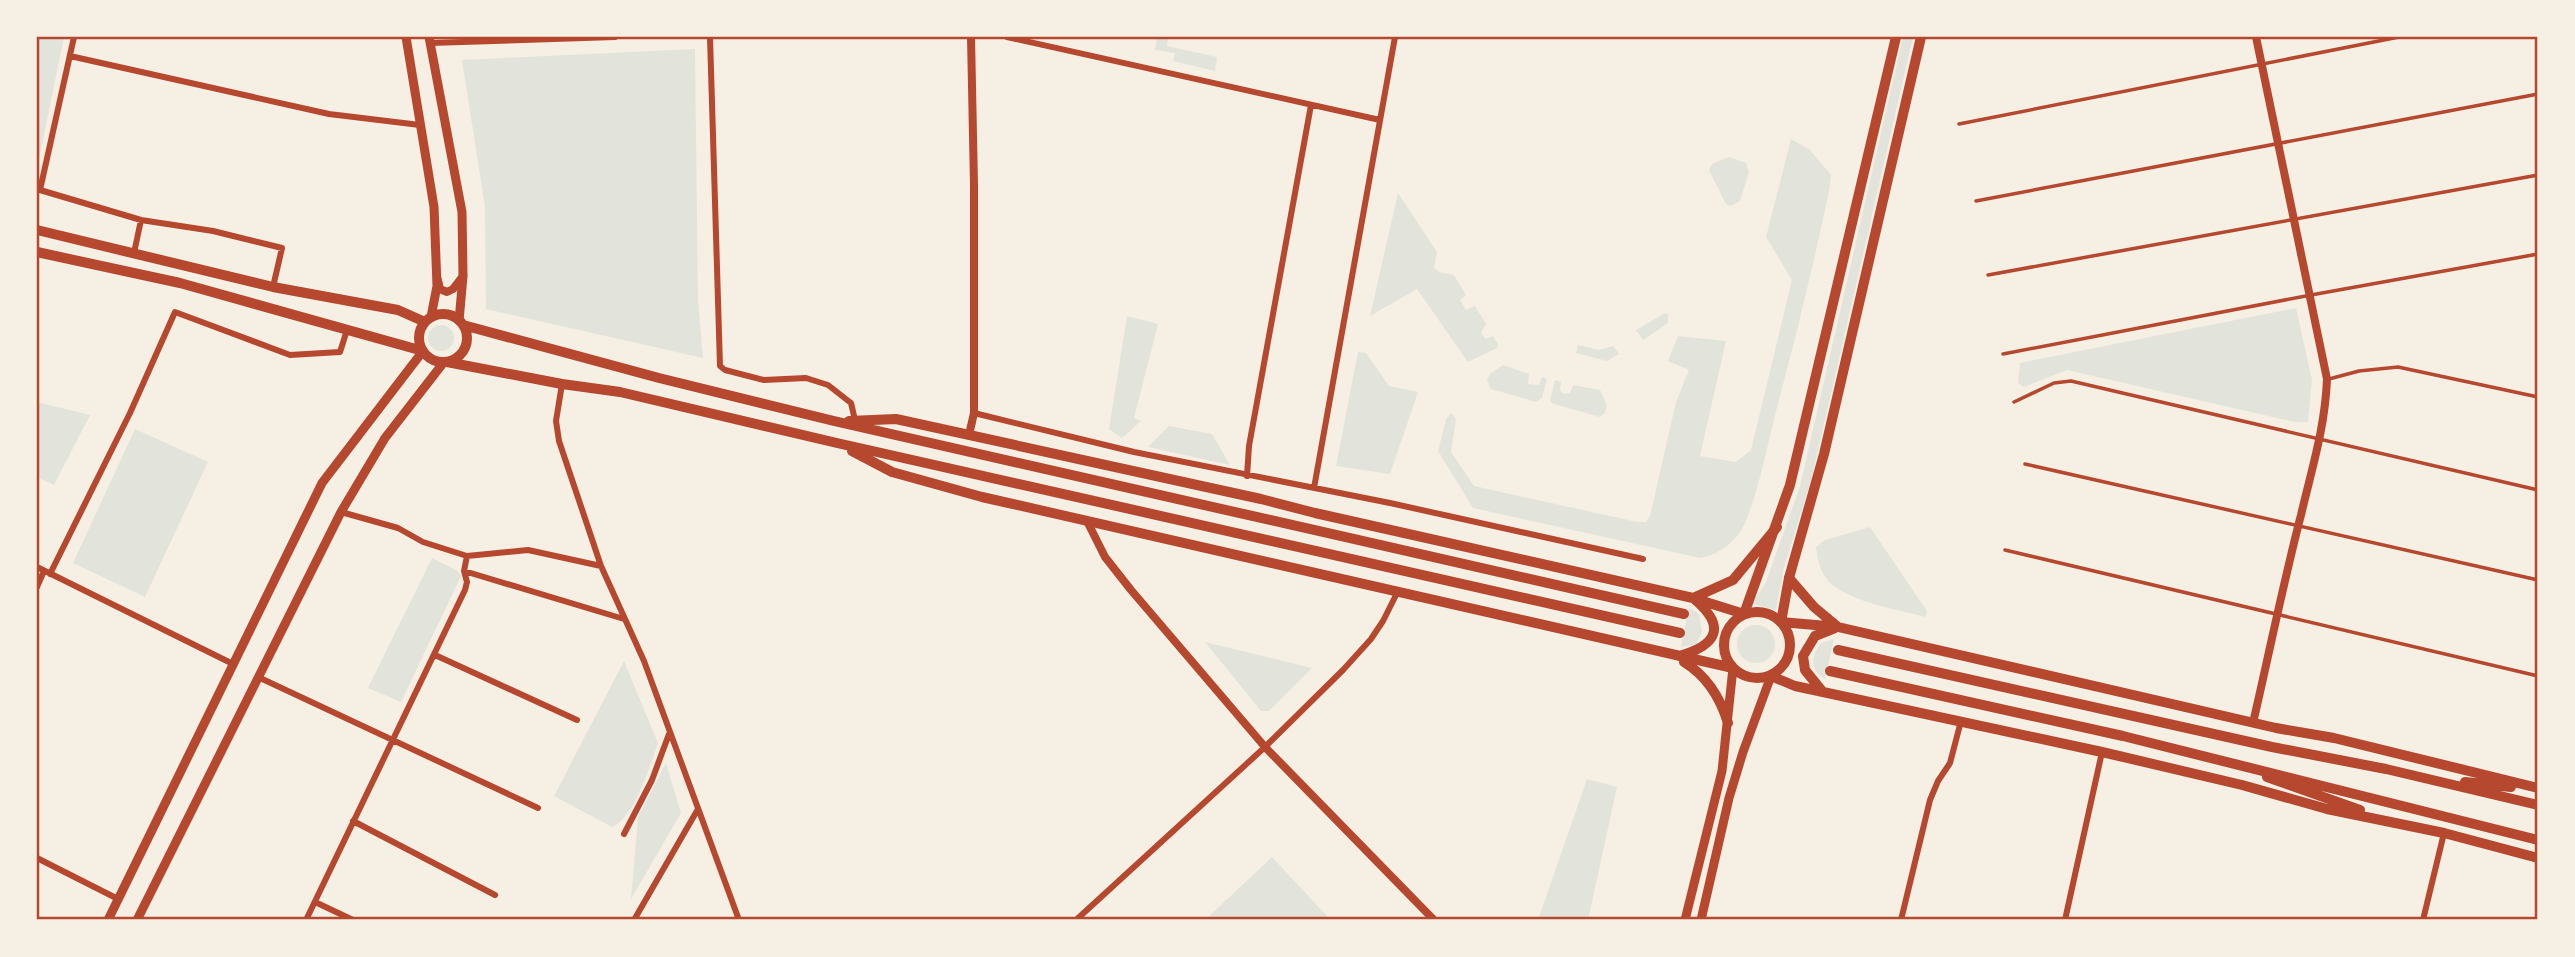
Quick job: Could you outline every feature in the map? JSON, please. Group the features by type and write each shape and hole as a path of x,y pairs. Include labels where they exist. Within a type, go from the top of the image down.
{"main road":[{"path":"108,920 322,483 422,351 419,335 428,320 437,277 434,207 406,37"},
{"path":"1685,920 1722,771 1733,668 1727,660 1724,639 1728,628 1744,614 1790,485 1896,37"},
{"path":"1701,920 1743,751 1771,676 1786,662 1790,652 1787,630 1781,622 1788,579 1827,443 1921,37"},
{"path":"137,920 341,512 385,438 445,362 454,359 465,348 467,340 461,323 462,212 429,40"},
{"path":"37,224 65,236"},
{"path":"37,230 274,287 398,310 428,320 446,314 461,323 659,378 834,421 1684,614"},
{"path":"40,254 180,283 422,351 432,359 562,384 620,392 1680,633"},
{"path":"834,421 896,419 1693,598 1744,614 1763,613 1781,622 1838,627 2253,723 2333,738 2538,789"},
{"path":"837,443 892,472 982,497 1733,668 1751,678 1771,676 1795,686 2102,752 2242,785 2327,809 2444,833 2538,858"},
{"path":"1693,598 1733,580 1777,527"},
{"path":"1788,579 1814,607 1838,627"},
{"path":"1676,657 1699,650 1711,638 1713,623 1710,612 1693,598"},
{"path":"1822,692 1805,670 1803,656 1815,636 1838,627"},
{"path":"1838,650 2272,747 2386,769 2538,805"},
{"path":"1676,657 1696,669 1711,686 1723,705 1728,723"},
{"path":"1830,670 2232,763 2538,840"},
{"path":"2232,763 2390,821"},
{"path":"2435,780 2538,789"}],"street":[{"path":"74,37 40,190 141,220 213,231 282,248 274,287"},
{"path":"429,40 615,37"},
{"path":"710,37 720,366 725,370 765,380 806,378 828,385 851,403 855,420"},
{"path":"969,435 974,413 971,37"},
{"path":"1007,37 1380,120"},
{"path":"1314,488 1395,37"},
{"path":"2253,723 2321,440 2326,412 2327,379 2256,37"},
{"path":"70,56 329,114 420,125"},
{"path":"1247,476 1249,446 1311,105"},
{"path":"134,253 141,220"},
{"path":"437,277 440,289 447,292 453,289 463,276"},
{"path":"37,587 130,413 174,312 290,355 340,352 347,330"},
{"path":"562,384 556,421 559,441 601,566 644,661 739,920"},
{"path":"974,413 1134,452 1643,559"},
{"path":"341,512 398,528 423,542 467,555 528,550 601,566"},
{"path":"1087,521 1105,557 1265,747 1434,920"},
{"path":"306,920 465,590 467,555"},
{"path":"37,567 233,664"},
{"path":"464,571 624,619"},
{"path":"1076,920 1265,747 1343,670 1371,639 1398,591"},
{"path":"435,655 577,720"},
{"path":"258,677 538,808"},
{"path":"1901,920 1930,800 1938,781 1950,764 1961,721"},
{"path":"624,834 652,780 669,734"},
{"path":"2065,920 2102,752"},
{"path":"634,920 698,809"},
{"path":"353,821 495,895"},
{"path":"2423,920 2444,833"},
{"path":"37,858 118,899"},
{"path":"315,902 353,920"}],"lane":[{"path":"1959,124 2399,37"},
{"path":"1976,201 2538,94"},
{"path":"1988,275 2538,175"},
{"path":"2003,354 2538,254"},
{"path":"2327,379 2359,371 2398,368 2538,397"},
{"path":"2014,402 2054,383 2071,381 2538,490"},
{"path":"2025,464 2538,580"},
{"path":"2005,550 2538,676"}],"shaded area":[{"path":"37,37 64,37 37,169"},
{"path":"1157,37 1168,37 1167,46 1217,57 1215,71 1173,61 1175,53 1155,50"},
{"path":"1903,37 1913,37 1811,481 1784,567 1776,610 1752,604 1766,582 1800,486"},
{"path":"695,49 698,300 703,358 486,309 485,207 462,60"},
{"path":"1791,139 1809,149 1831,175 1829,192 1758,484 1750,511 1737,536 1720,550 1700,558 1473,508 1438,451 1446,419 1451,413 1456,419 1451,452 1474,486 1646,522 1650,516 1676,402 1689,370 1668,361 1678,336 1726,341 1700,456 1736,462 1751,450 1792,280 1766,237"},
{"path":"1729,157 1746,163 1749,172 1740,201 1731,206 1726,204 1709,170 1712,164"},
{"path":"1398,193 1437,252 1434,268 1454,275 1466,295 1460,300 1466,310 1475,306 1486,324 1481,333 1486,339 1493,336 1498,344 1497,348 1468,362 1417,289 1370,316"},
{"path":"2296,308 2312,380 2308,422 2295,422 2067,370 2024,387 2018,383 2020,363"},
{"path":"1665,313 1668,314 1668,323 1643,340 1636,330"},
{"path":"1127,316 1158,324 1134,418 1141,421 1122,438 1109,429"},
{"path":"441,325 450,329 454,338 450,347 441,351 432,347 428,338 432,329"},
{"path":"1578,345 1599,350 1613,346 1619,354 1607,361 1576,353"},
{"path":"1358,352 1366,353 1389,386 1418,392 1390,474 1336,466"},
{"path":"1503,365 1529,374 1528,384 1539,385 1542,377 1547,379 1542,398 1536,402 1491,389 1487,380 1490,374"},
{"path":"1555,380 1561,382 1560,390 1564,394 1570,393 1573,385 1600,390 1607,405 1605,413 1600,417 1554,404 1550,401"},
{"path":"37,402 90,415 54,485 37,477"},
{"path":"1169,426 1212,434 1230,465 1148,447"},
{"path":"135,429 208,462 145,597 73,563"},
{"path":"1870,527 1927,611 1926,617 1858,599 1834,586 1824,575 1816,547 1825,540"},
{"path":"432,558 458,571 461,576 401,702 368,688"},
{"path":"1689,608 1699,614 1702,632 1696,644 1681,647"},
{"path":"1756,625 1770,630 1775,644 1770,658 1756,663 1742,658 1737,644 1742,630"},
{"path":"1834,639 1825,679 1814,667 1815,653 1821,643"},
{"path":"1205,642 1312,668 1269,711 1261,711"},
{"path":"624,661 658,743 634,802 620,822 612,827 554,796"},
{"path":"666,763 681,813 631,899 638,817"},
{"path":"1587,779 1617,787 1588,920 1538,920"},
{"path":"1272,857 1328,917 1324,920 1205,920"}]}
